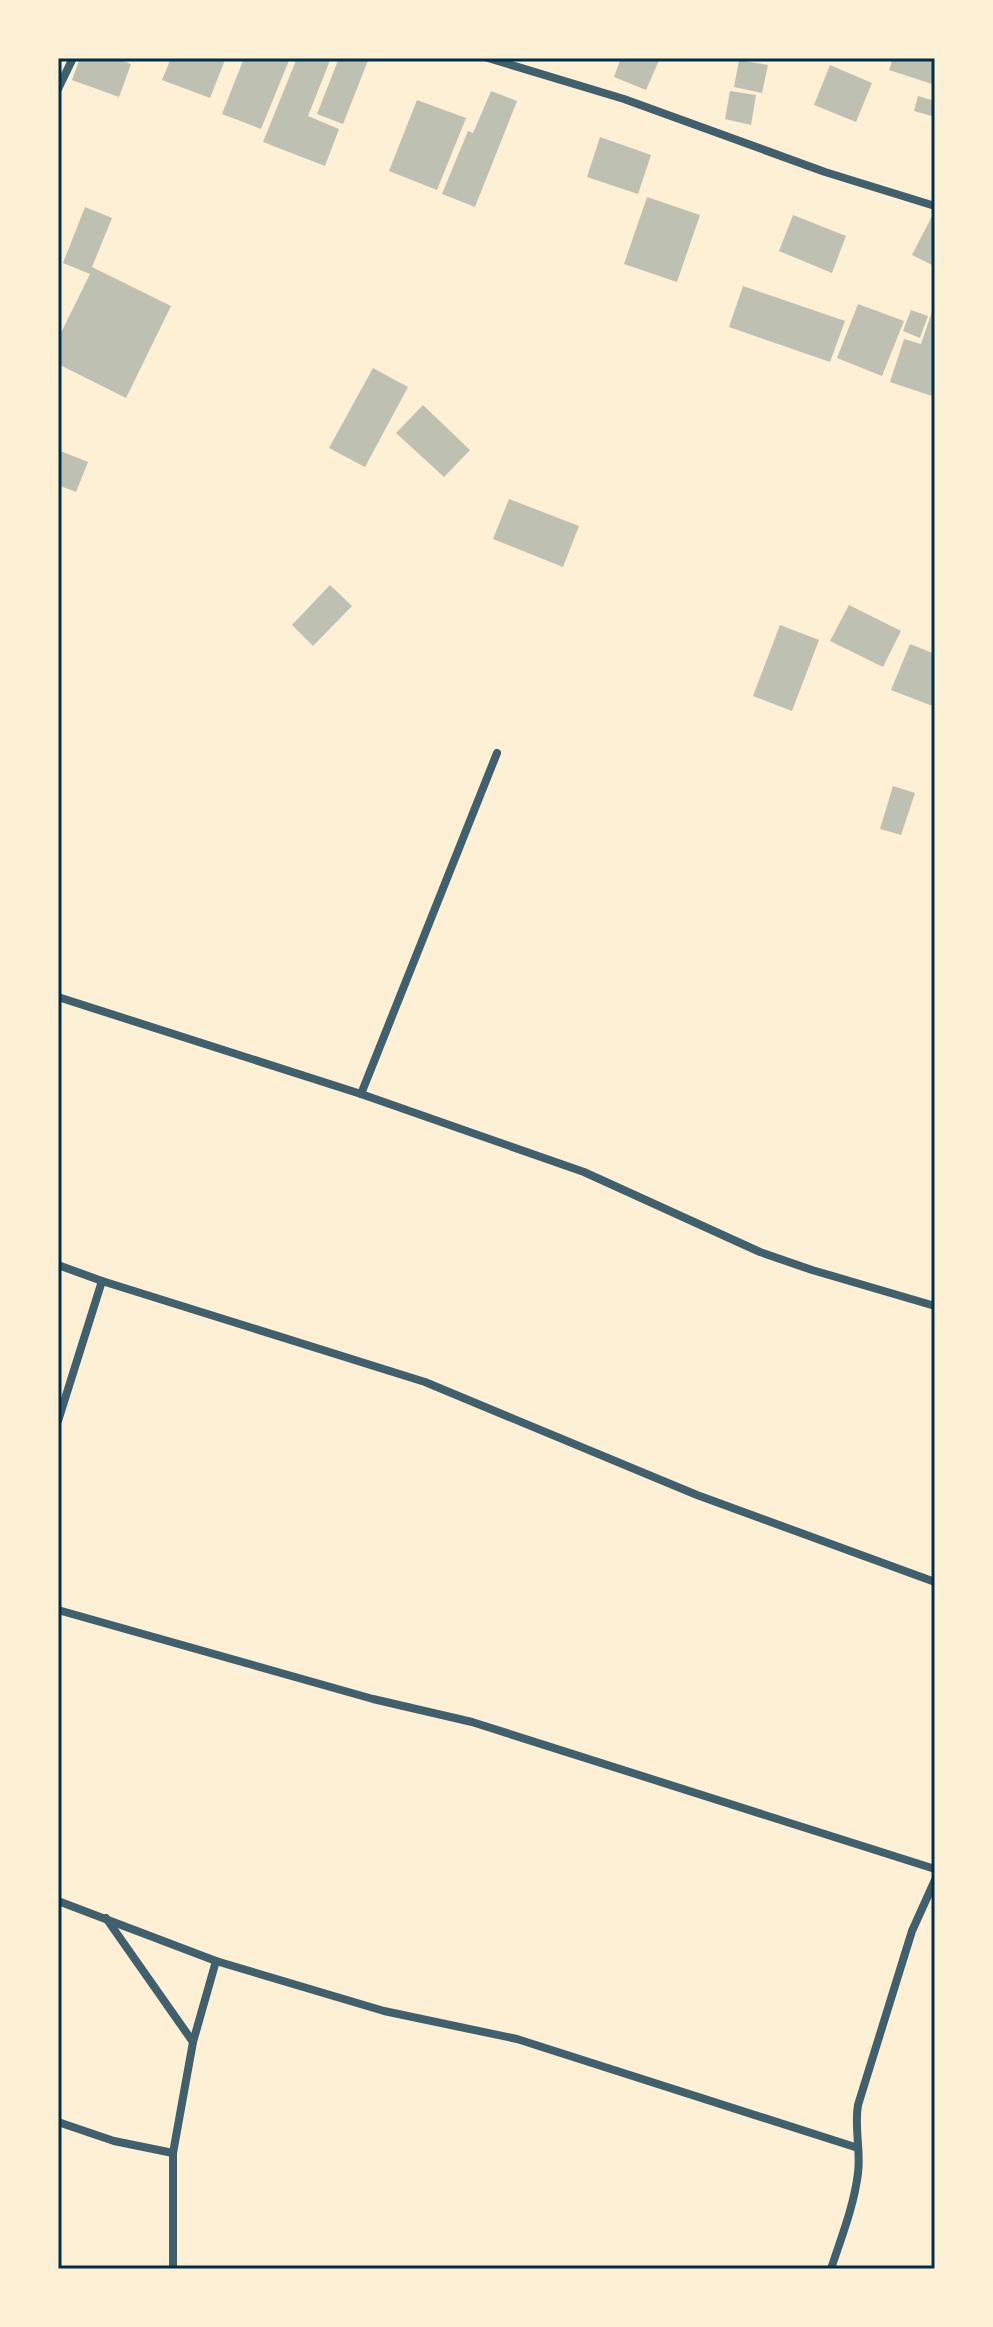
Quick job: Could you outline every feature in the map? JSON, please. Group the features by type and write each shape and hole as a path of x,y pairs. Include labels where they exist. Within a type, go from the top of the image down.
{"street":[{"path":"58,89 73,58"},
{"path":"488,58 624,99 825,172 935,206"},
{"path":"361,1094 497,753"},
{"path":"58,997 361,1094 584,1172 773,1256 935,1306"},
{"path":"58,1265 425,1382 697,1495 935,1582"},
{"path":"58,1421 102,1281"},
{"path":"58,1610 373,1699 472,1722 935,1869"},
{"path":"831,2269 853,2202 859,2170 855,2124 858,2105 912,1931 935,1880"},
{"path":"58,1901 216,1961 384,2011 517,2039 858,2148"},
{"path":"105,1917 193,2042"},
{"path":"173,2269 173,2153 193,2042 216,1961"},
{"path":"58,2122 114,2141 173,2153"}],"building":[{"path":"80,58 114,58 131,64 119,97 72,80"},
{"path":"171,58 225,60 210,98 162,80"},
{"path":"244,58 290,58 261,129 222,114"},
{"path":"297,58 331,58 308,116 339,129 325,166 263,142"},
{"path":"339,58 369,58 343,124 317,114"},
{"path":"621,58 660,58 646,90 614,77"},
{"path":"893,58 935,58 935,85 889,70"},
{"path":"739,60 768,65 762,93 734,87"},
{"path":"830,65 872,83 856,122 814,105"},
{"path":"491,91 517,101 475,207 442,194 468,131 473,133"},
{"path":"730,91 756,95 751,125 725,119"},
{"path":"918,96 935,101 935,117 914,111"},
{"path":"417,100 466,118 437,190 389,171"},
{"path":"600,137 651,155 638,194 587,177"},
{"path":"647,197 700,215 677,282 624,264"},
{"path":"85,207 112,218 92,267 171,306 126,398 58,364 58,339 90,274 63,263"},
{"path":"793,215 846,236 832,273 779,251"},
{"path":"932,216 935,217 935,260 932,265 912,255"},
{"path":"743,286 845,321 830,362 729,327"},
{"path":"935,303 935,397 890,382 904,339 921,344"},
{"path":"858,304 904,321 882,376 837,358"},
{"path":"911,310 928,316 920,338 903,331"},
{"path":"373,368 408,387 365,467 329,448"},
{"path":"423,405 470,450 444,477 396,433"},
{"path":"58,450 88,462 76,492 58,485"},
{"path":"509,499 579,526 563,567 493,539"},
{"path":"330,585 352,606 313,646 292,625"},
{"path":"849,605 901,631 883,667 830,641"},
{"path":"780,625 819,640 792,711 753,696"},
{"path":"910,644 935,654 935,707 891,690"},
{"path":"893,786 915,793 901,835 880,829"}]}
